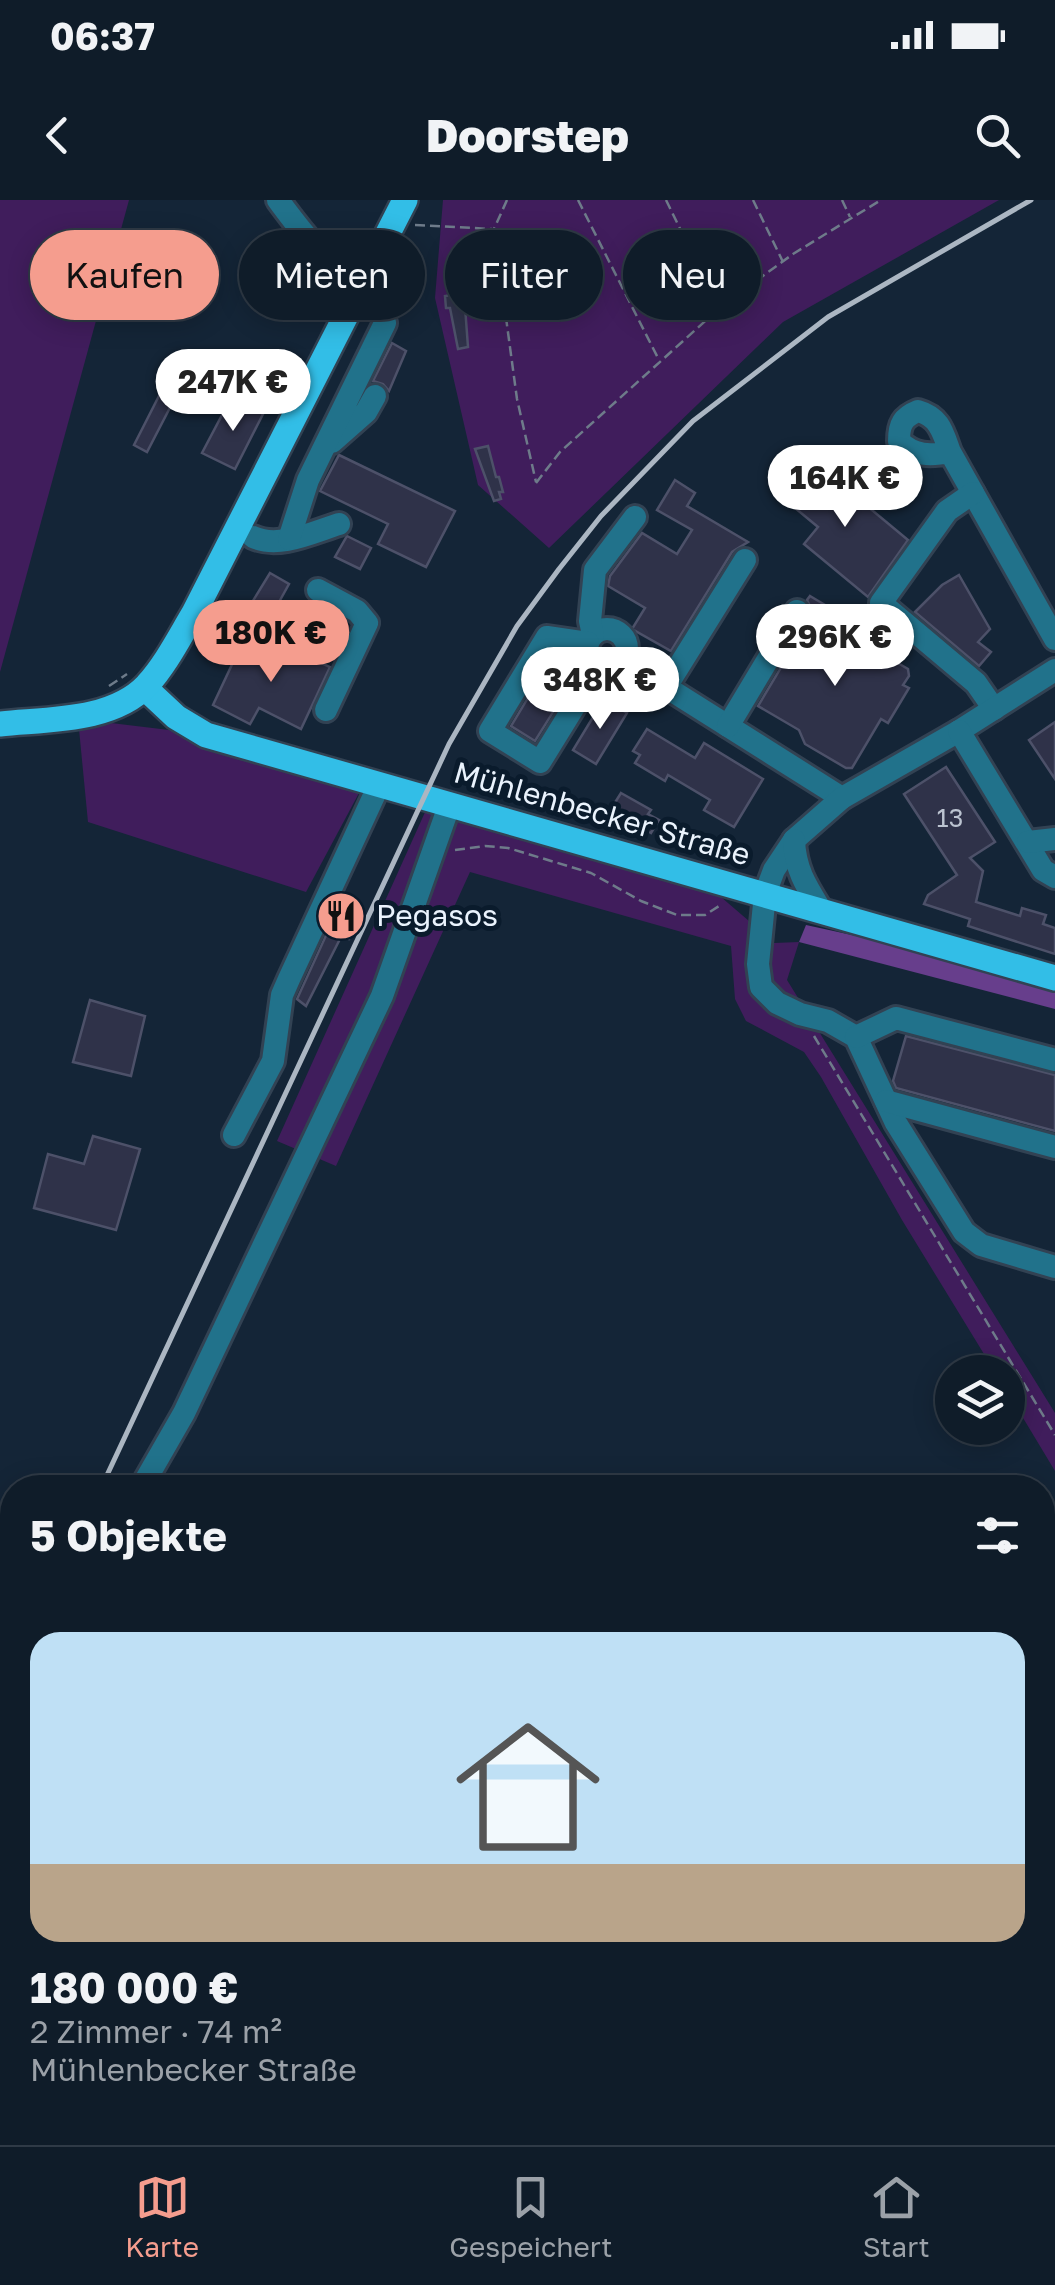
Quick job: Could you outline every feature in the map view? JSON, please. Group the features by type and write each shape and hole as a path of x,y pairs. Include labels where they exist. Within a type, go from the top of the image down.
{"main road":[{"path":"391,230 406,200"},
{"path":"0,724 92,713 119,704 137,680 162,666 194,613 344,320"},
{"name":"Mühlenbecker Straße","path":"137,680 176,717 206,735 1055,978"}],"street":[{"path":"278,200 302,230"},
{"path":"289,539 308,480 385,324"},
{"path":"322,451 366,412 374,396"},
{"path":"950,452 1055,638"},
{"path":"973,493 947,511 882,603 976,683 994,709"},
{"path":"598,668 540,762 490,731 547,637 590,639 601,630 620,634 627,651 624,660 616,667 598,668 590,661 590,639 590,622 595,570 635,517"},
{"path":"254,537 263,541 289,539 338,524"},
{"path":"666,687 745,560"},
{"path":"318,590 357,611 368,623 326,710"},
{"path":"728,726 797,611"},
{"path":"624,660 842,798"},
{"path":"1055,670 842,798 794,840 774,870 765,894 758,964 761,987 778,1003 828,1021 856,1037 896,1123 964,1232 981,1245 1055,1267"},
{"path":"959,731 1043,870 1055,877"},
{"path":"234,1135 273,1060 282,995 379,785"},
{"path":"148,1475 184,1412 382,996 450,806"},
{"path":"1028,842 1055,839"},
{"path":"794,840 800,875 821,910"},
{"path":"856,1037 896,1018 1055,1060"},
{"path":"886,1100 1055,1146"}],"path":[{"path":"507,200 494,229 517,399 536,483 560,452 706,320"},
{"path":"578,200 660,362"},
{"path":"666,200 681,230"},
{"path":"753,200 783,262"},
{"path":"842,200 851,219"},
{"path":"761,278 881,200"},
{"path":"394,224 494,229"},
{"path":"108,686 137,680"},
{"path":"436,846 461,851 485,846 508,848 591,873 677,915 705,915 718,907 736,885"},
{"path":"800,1014 1055,1436"}],"shaded area":[{"path":"0,200 129,200 121,230 30,230 30,320 96,320 0,672"},
{"path":"443,200 999,200 783,322 549,548 478,485 435,298"},
{"path":"111,723 169,730 359,793 306,892 88,822 79,729"},
{"path":"426,810 571,849 721,897 749,921 747,944 799,942 787,980 1019,1355 985,1355 804,1052 746,1021 735,999 731,946 470,872 336,1166 277,1141"},
{"path":"806,925 971,961 1055,986 1055,1009 799,942"},
{"path":"1025,1365 1055,1413 1055,1471 1025,1421"}],"building":[{"path":"452,320 466,320 468,347 458,349"},
{"path":"392,343 406,351 389,391 373,381"},
{"path":"163,388 176,396 147,452 134,445"},
{"path":"231,398 263,414 235,469 202,453"},
{"path":"488,446 503,492 499,492 501,499 494,501 475,449"},
{"path":"339,455 455,511 426,567 378,544 388,524 320,491"},
{"path":"814,462 908,540 868,597 804,544 818,527 783,498"},
{"path":"675,480 695,493 687,506 748,542 732,552 671,651 632,629 645,608 608,586 610,576 642,533 677,554 692,530 657,510"},
{"path":"347,536 371,548 360,569 335,557"},
{"path":"270,573 289,584 269,620 248,609"},
{"path":"959,575 990,629 978,642 991,652 979,666 915,612 942,585"},
{"path":"810,596 850,620 834,648 867,645 908,669 909,676 903,685 909,688 888,723 881,719 852,768 805,744 799,730 758,706 810,619"},
{"path":"244,639 289,660 294,650 330,667 301,729 259,708 250,724 213,705"},
{"path":"547,666 572,682 535,741 511,726"},
{"path":"604,699 627,713 596,764 573,750"},
{"path":"1055,722 1055,779 1029,740"},
{"path":"647,729 695,758 704,743 763,779 734,827 704,810 710,800 668,775 665,781 635,763 640,755 633,751"},
{"path":"946,767 995,842 970,858 983,871 976,902 1020,916 1022,908 1046,915 1043,924 1055,928 1055,954 968,926 970,919 924,904 928,895 957,875 904,794"},
{"path":"621,793 651,810 648,814 659,820 651,833 642,827 639,831 609,812"},
{"path":"339,907 358,915 353,932 349,939 341,937 306,1006 297,999"},
{"path":"90,1000 145,1016 131,1076 73,1062"},
{"path":"906,1036 1055,1075 1055,1131 896,1088 893,1081"},
{"path":"93,1136 140,1149 116,1230 34,1208 48,1154 84,1164"}],"railway":[{"path":"107,1475 449,744 517,626 601,516 693,421 828,317 1031,200"}],"place":[{"name":"Pegasos","path":"341,916"}]}
